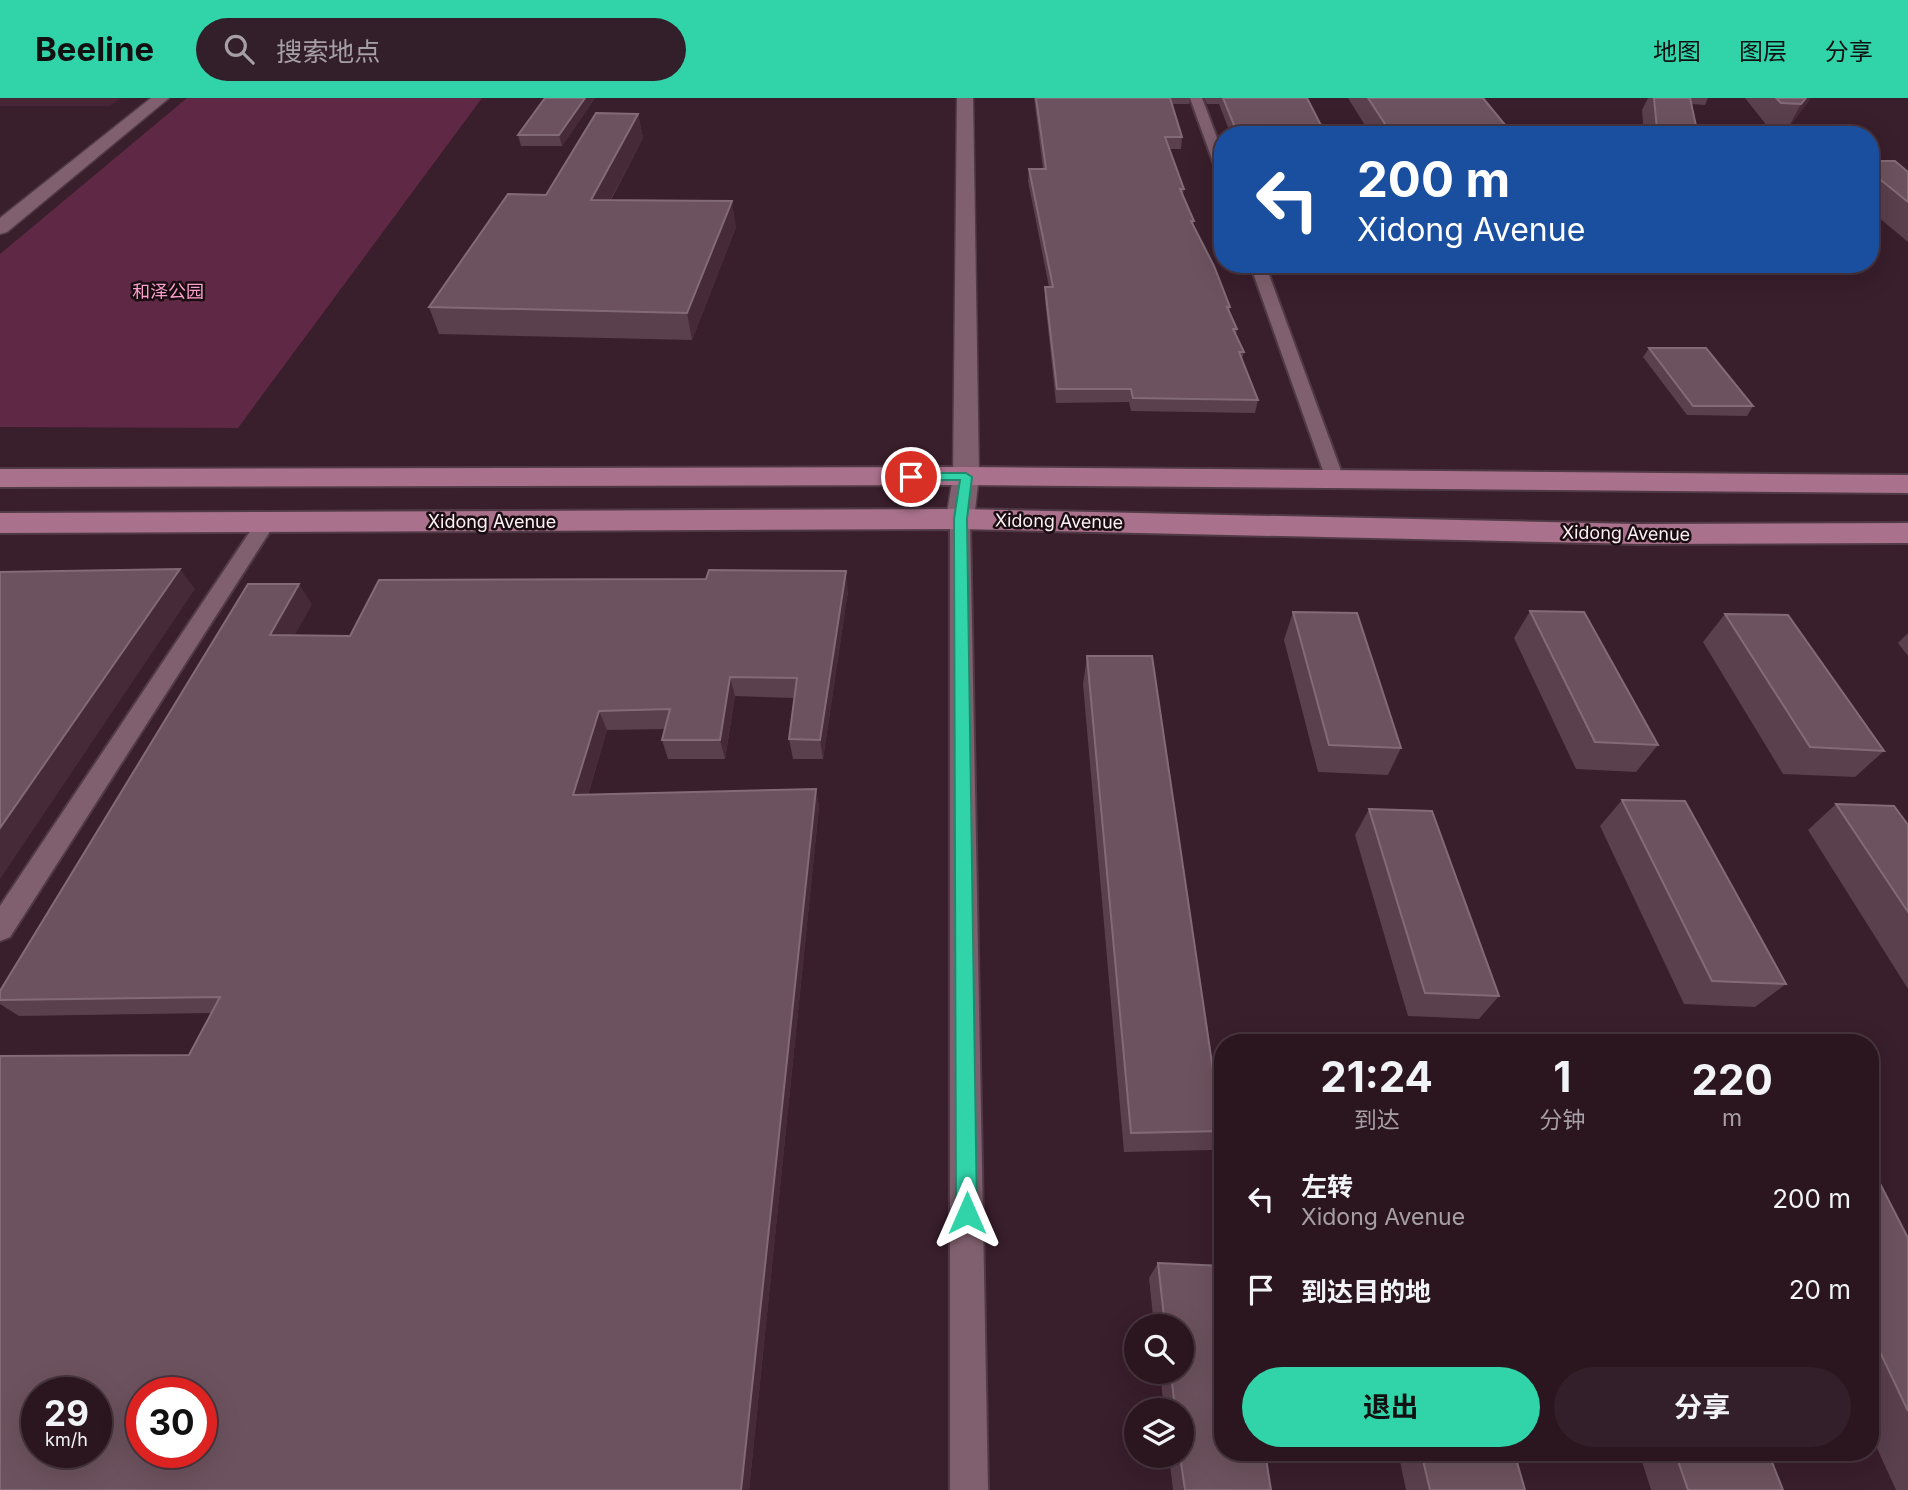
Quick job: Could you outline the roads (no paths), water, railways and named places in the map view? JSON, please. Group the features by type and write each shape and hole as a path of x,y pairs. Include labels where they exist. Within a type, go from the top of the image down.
{"main road":[{"path":"0,478 966,477 1908,484"},
{"name":"Xidong Avenue","path":"0,523 960,519 1638,534 1908,533"}],"street":[{"path":"0,228 161,98"},
{"path":"965,98 966,477 960,519 970,1490"},
{"path":"1196,98 1214,146"},
{"path":"1261,273 1335,480"},
{"path":"0,929 266,522"}],"park label":[{"name":"和泽公园","path":"168,291"}]}
